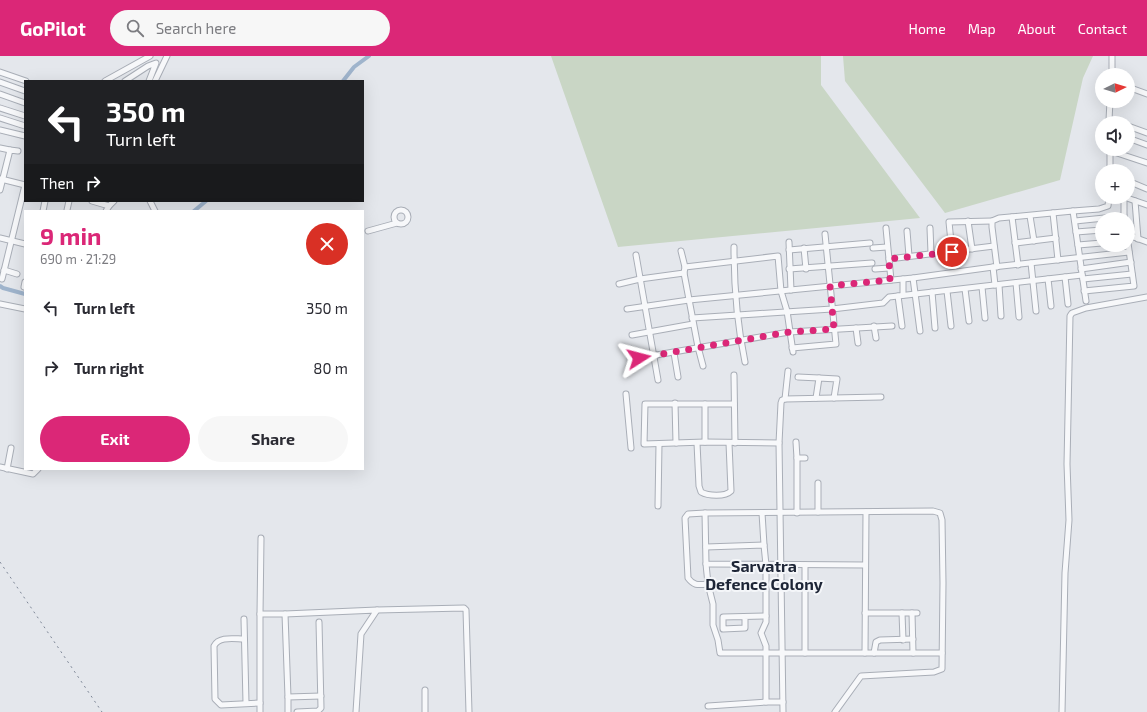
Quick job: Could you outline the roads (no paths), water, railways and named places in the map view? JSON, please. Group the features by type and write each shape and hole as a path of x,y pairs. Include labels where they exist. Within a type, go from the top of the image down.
{"street":[{"path":"107,80 150,56"},
{"path":"156,80 168,56"},
{"path":"1112,56 1112,68"},
{"path":"127,80 148,66 165,62"},
{"path":"149,80 156,63"},
{"path":"0,72 24,80"},
{"path":"134,80 137,74"},
{"path":"0,82 24,91"},
{"path":"1135,90 1147,94"},
{"path":"0,94 24,103"},
{"path":"0,108 24,116"},
{"path":"0,118 24,126"},
{"path":"1135,129 1147,133"},
{"path":"0,130 24,136"},
{"path":"1135,141 1147,145"},
{"path":"0,148 18,151"},
{"path":"0,190 1,179 10,150"},
{"path":"1127,156 1147,163"},
{"path":"1,179 24,185"},
{"path":"1135,184 1147,189"},
{"path":"2,279 24,189"},
{"path":"1138,239 1135,201 1147,205"},
{"path":"94,202 108,209"},
{"path":"952,252 949,222 992,221 999,218 1073,212 1099,209 1108,206 1108,204"},
{"path":"1073,212 1086,301"},
{"path":"1053,213 1058,260"},
{"path":"1030,216 1034,241"},
{"path":"1012,217 1018,265"},
{"path":"1075,222 1095,220"},
{"path":"968,221 972,249"},
{"path":"992,221 995,267 1001,316"},
{"path":"368,231 397,223"},
{"path":"886,228 890,280"},
{"path":"930,228 931,253"},
{"path":"907,231 909,256"},
{"path":"1076,232 1095,231"},
{"path":"619,284 684,270 778,256 781,291 793,350 836,344 825,234"},
{"path":"0,238 24,244"},
{"path":"1015,243 1056,238"},
{"path":"1135,238 1147,242"},
{"path":"789,242 791,290"},
{"path":"789,250 870,243"},
{"path":"1078,245 1095,244"},
{"path":"889,259 994,246"},
{"path":"734,247 736,295 745,362"},
{"path":"873,248 887,247"},
{"path":"804,248 806,269"},
{"path":"681,251 698,347 704,366"},
{"path":"627,309 646,305 689,300 913,278 1129,252 1134,286 1084,292"},
{"path":"636,255 658,380"},
{"path":"1081,269 1130,262"},
{"path":"789,269 806,269 872,263"},
{"path":"1031,263 1036,310"},
{"path":"875,269 890,268"},
{"path":"4,270 17,274"},
{"path":"632,335 693,321 738,315 832,309 883,303 889,298 900,296 1064,277 1132,274"},
{"path":"1064,277 1068,304"},
{"path":"913,278 920,331"},
{"path":"902,326 900,296 903,279"},
{"path":"1048,279 1051,306"},
{"path":"1016,283 1019,317"},
{"path":"982,287 985,318"},
{"path":"965,288 968,322"},
{"path":"947,291 951,326"},
{"path":"932,292 935,328"},
{"path":"1062,712 1065,573 1070,520 1067,464 1070,316 1072,313 1086,308 1147,297"},
{"path":"0,304 24,308"},
{"path":"874,326 876,338"},
{"path":"639,358 789,332 892,326"},
{"path":"856,328 858,343"},
{"path":"674,352 678,377"},
{"path":"786,399 788,371"},
{"path":"697,443 699,486 701,492 704,494 714,495 728,494 731,491 734,375"},
{"path":"798,377 837,379 834,398"},
{"path":"816,398 819,378"},
{"path":"626,394 632,448"},
{"path":"783,712 779,443 781,403 782,400 786,399 881,397"},
{"path":"675,403 676,443"},
{"path":"734,404 644,404 644,444 705,442 779,443"},
{"path":"705,404 705,442"},
{"path":"796,442 797,512"},
{"path":"658,506 659,444"},
{"path":"7,469 11,448"},
{"path":"797,458 805,458"},
{"path":"0,467 33,474 37,470"},
{"path":"818,483 818,512"},
{"path":"708,584 697,585 691,583 686,572 686,516 688,514 933,511 940,513 942,520 943,667 939,671 861,676 835,712"},
{"path":"865,653 866,512"},
{"path":"705,513 708,584 713,604 713,625 718,640 720,653 942,653"},
{"path":"762,513 766,565 766,622 761,633 763,640 766,643 766,702"},
{"path":"260,712 261,538"},
{"path":"706,547 764,545"},
{"path":"706,564 865,565"},
{"path":"805,565 805,653"},
{"path":"260,614 464,608 466,610 469,712"},
{"path":"356,712 361,634 377,610"},
{"path":"865,613 915,613 913,653"},
{"path":"902,613 903,640"},
{"path":"285,614 288,712"},
{"path":"746,617 746,628 723,629 723,617 766,616"},
{"path":"244,619 246,703"},
{"path":"297,712 318,711 321,708 319,622"},
{"path":"244,639 222,640 216,642 214,646 215,699 220,704 260,703"},
{"path":"874,653 877,641 913,639"},
{"path":"425,690 425,712"},
{"path":"288,697 321,696"},
{"path":"708,706 783,702"}],"waterway":[{"path":"344,80 354,67 369,56"},
{"path":"195,210 205,202"},
{"path":"0,286 24,294"}],"railway":[{"path":"0,562 102,712"}],"district":[{"name":"Sarvatra Defence Colony","path":"764,575"}]}
